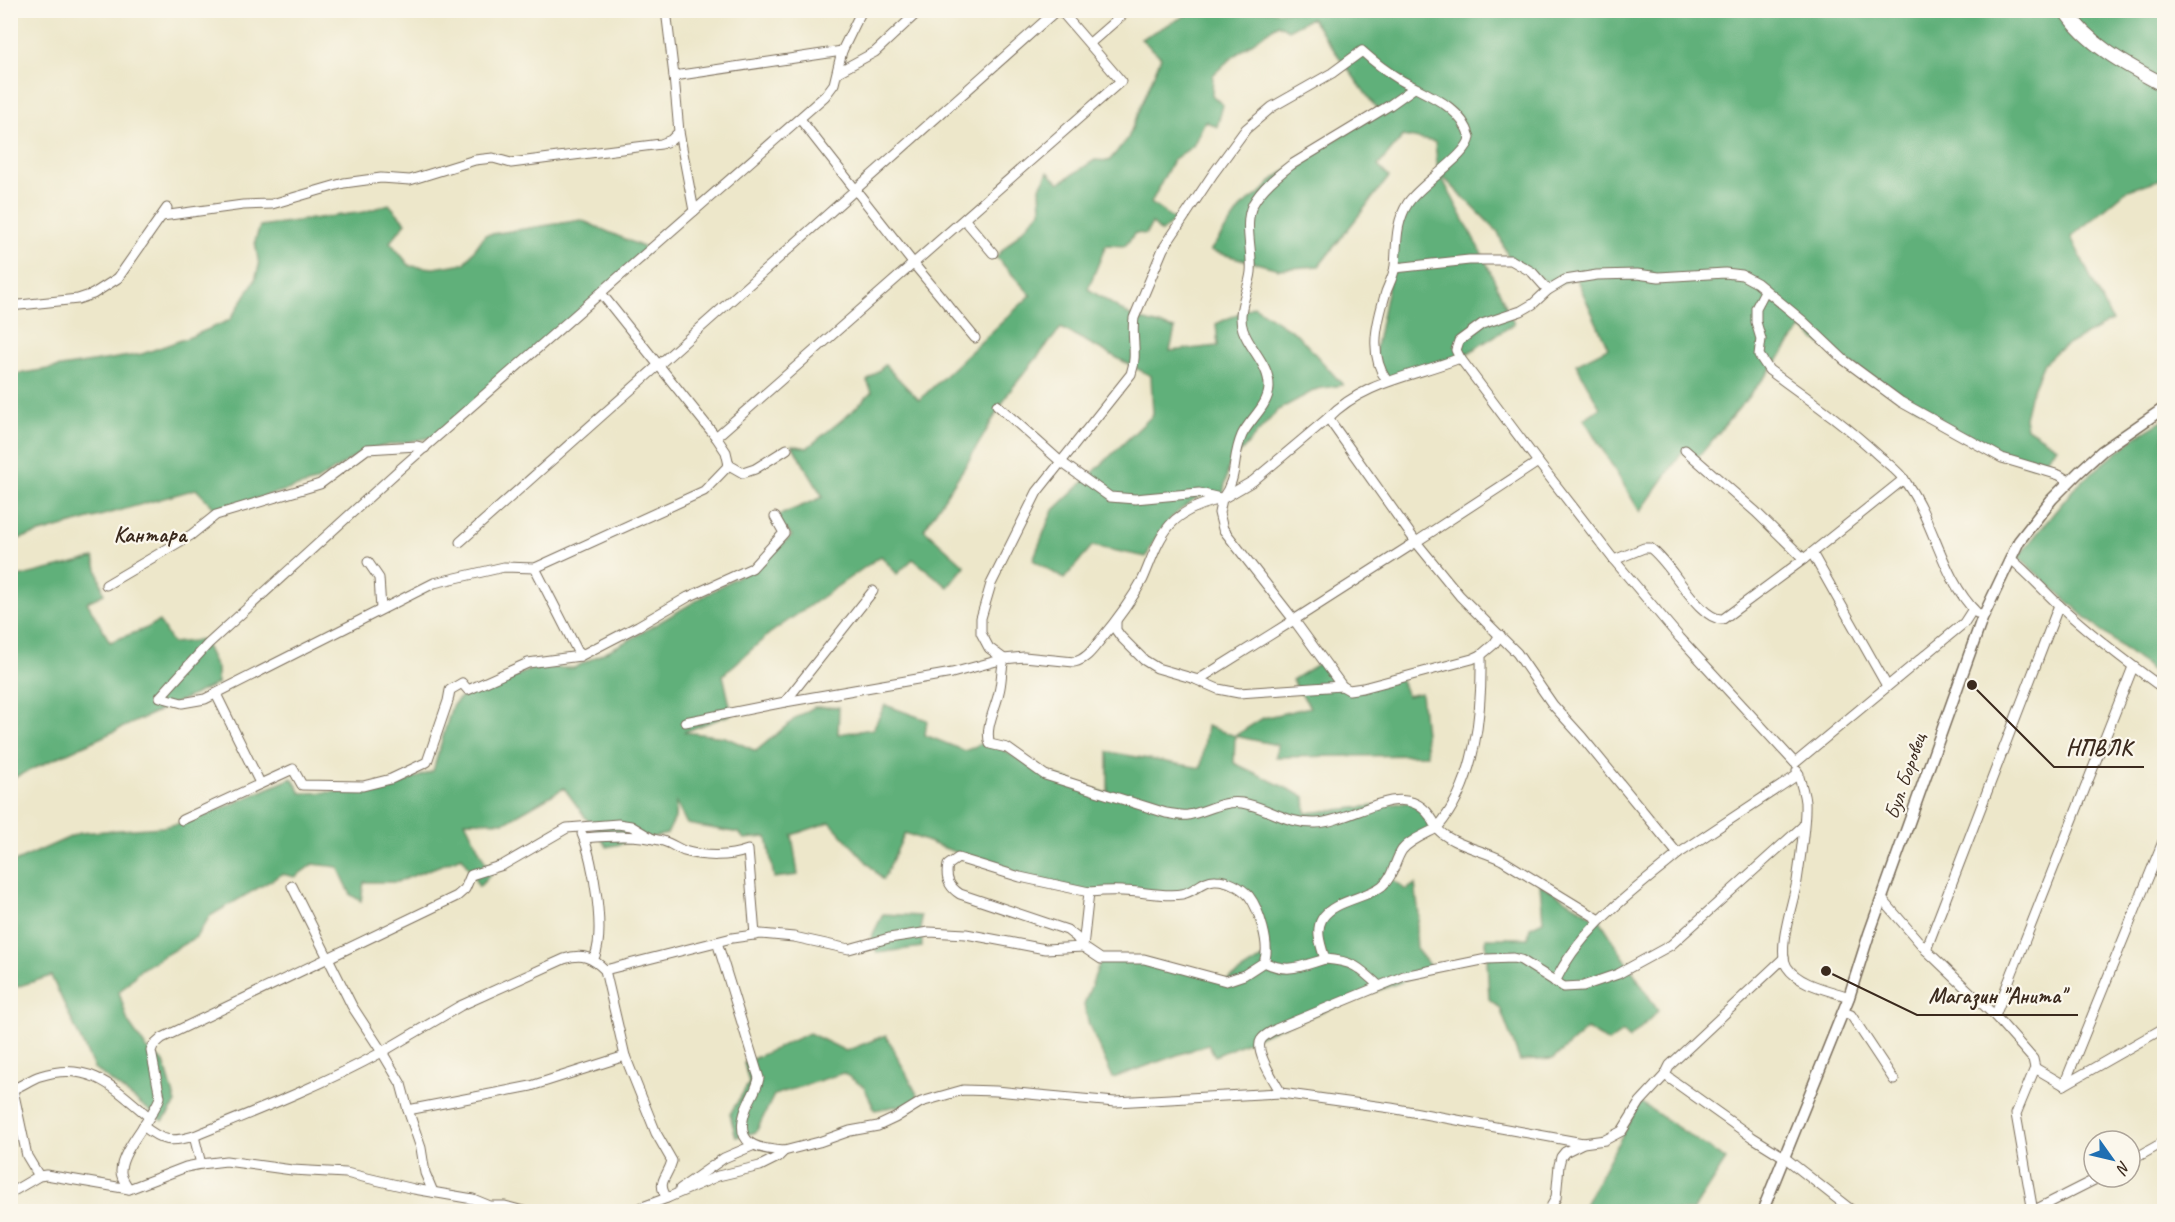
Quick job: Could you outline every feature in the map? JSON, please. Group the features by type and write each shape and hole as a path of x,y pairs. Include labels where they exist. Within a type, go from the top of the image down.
{"main road":[{"path":"2066,10 2071,19 2094,41 2117,58 2164,85"}],"street":[{"path":"666,10 679,132 694,211"},
{"path":"729,465 704,491 535,568 504,567 434,583 205,699 182,703 160,697 208,644 425,448 825,96 834,84 842,51 862,10"},
{"path":"838,72 875,52 920,10"},
{"path":"460,542 1059,10 1122,81 716,437"},
{"path":"1090,43 1128,10"},
{"path":"674,76 842,51"},
{"path":"1004,659 989,648 980,626 983,609 996,574 1037,492 1131,375 1136,352 1132,329 1134,318 1156,264 1175,230 1246,129 1272,107 1332,73 1362,51 1385,70 1447,105 1467,129 1469,143 1466,149 1409,201 1403,212 1394,247 1395,268 1381,312 1376,337 1375,352 1378,364 1387,381"},
{"path":"1414,88 1291,165 1263,191 1252,206 1249,220 1251,274 1245,289 1240,322 1243,332 1261,360 1269,387 1266,399 1248,423 1241,437 1234,463 1233,481 1222,499 1219,513 1223,529 1342,686 1349,690 1472,659 1494,644 1500,635"},
{"path":"800,119 975,338"},
{"path":"10,306 78,298 93,294 118,278 164,212 272,204 344,183 381,178 410,180 475,160 493,158 511,164 661,144 671,140 679,132"},
{"path":"965,220 993,253"},
{"path":"1395,268 1469,260 1511,260 1532,272 1548,290"},
{"path":"1849,997 1814,985 1797,976 1788,969 1784,958 1784,941 1797,880 1805,802 1795,763 1680,639 1614,560 1460,358 1456,350 1459,341 1482,324 1521,311 1565,280 1597,274 1636,274 1659,277 1725,273 1742,275 1750,278 1803,321 1844,360 1901,402 2001,458 2059,475 2069,481"},
{"path":"1765,291 1756,308 1756,322 1761,339 1759,355 1769,370 1861,439 1904,479 1948,570 1973,609 1983,619"},
{"path":"601,293 716,437 726,452 729,465 743,473 755,469 787,449"},
{"path":"685,722 952,673 1004,659 1024,657 1074,662 1081,660 1116,622 1133,596 1171,524 1204,503 1222,499 1253,481 1350,399 1387,381 1432,369 1460,358"},
{"path":"997,405 1061,462 1110,497 1135,499 1199,493 1222,499"},
{"name":"Бул. Боровец","path":"1762,1212 1849,997 1869,934 1983,619 2019,541 2069,481 2102,451 2164,408"},
{"path":"1328,418 1416,542 1460,597 1500,635 1529,669 1553,705 1678,854"},
{"path":"106,585 191,535 216,515 320,484 367,449 417,446 425,448"},
{"path":"1684,450 1808,556 1887,686"},
{"path":"1198,681 1538,462"},
{"path":"1614,560 1644,548 1650,548 1705,612 1717,620 1730,616 1904,479"},
{"path":"182,820 293,769 302,785 363,786 391,779 427,762 450,690 462,683 468,690 528,663 580,656 688,597 752,568 784,533 775,517"},
{"path":"2011,559 2059,605 2133,667 2164,689"},
{"path":"368,562 379,578 381,609"},
{"path":"535,568 580,656"},
{"path":"785,702 873,591"},
{"path":"1926,950 2059,605"},
{"path":"1795,763 1964,623 1973,609"},
{"path":"1116,622 1116,630 1121,637 1144,660 1157,668 1218,689 1239,693 1342,686"},
{"path":"1325,959 1318,928 1325,915 1382,886 1390,878 1401,852 1407,845 1437,828 1454,805 1471,763 1481,694 1481,655"},
{"path":"1004,659 992,720 990,744 1013,752 1029,766 1045,775 1166,813 1180,815 1190,815 1217,806 1242,803 1291,821 1317,823 1347,816 1365,807 1404,801 1425,809 1437,828 1447,838 1487,852 1502,860 1600,920"},
{"path":"1995,1016 2133,667"},
{"path":"216,694 260,783"},
{"path":"1555,982 1572,953 1600,920 1678,854 1799,774"},
{"path":"129,1189 121,1175 121,1168 160,1097 151,1058 156,1042 457,896 465,889 471,875 503,865 567,828 618,824 631,826 652,839"},
{"path":"1281,1093 1260,1053 1258,1047 1262,1037 1318,1010 1404,976 1457,964 1503,958 1521,960 1564,987 1594,983 1643,962 1671,945 1803,826"},
{"path":"567,828 577,829 584,838 591,862 599,926 599,946 593,960"},
{"path":"584,838 619,836 652,839 691,853 708,855 734,855 748,850 755,934"},
{"path":"2064,1085 2164,839"},
{"path":"958,858 1020,877 1089,892 1183,894 1196,890 1208,881 1226,882 1244,891 1254,905 1264,935 1266,956 1264,962 1244,975 1226,981 1144,958 1101,958 1083,947 1076,937 1066,930 960,894 949,884 946,870 948,865 958,858"},
{"path":"292,886 352,1006 401,1084 421,1148 425,1173 433,1192"},
{"path":"1083,947 1089,892"},
{"path":"1883,900 1926,950 1995,1016 2033,1059 2035,1068 2016,1114 2032,1211 2082,1186"},
{"path":"605,970 755,934 787,936 849,949 889,938 929,932 973,935 1045,949 1083,947"},
{"path":"717,942 758,1071 758,1084 746,1111 744,1134 752,1146 759,1149 784,1151 850,1131 878,1126 921,1102 963,1090 1115,1102 1281,1093 1391,1108 1582,1143"},
{"path":"39,1176 27,1156 12,1090 40,1076 69,1071 93,1075 104,1082 146,1121 152,1133 169,1141 178,1141 349,1071 460,1006 564,959 582,955 593,960 605,970 625,1056 656,1132 672,1161 661,1185 661,1189 668,1198"},
{"path":"1548,1212 1556,1198 1561,1157 1570,1148 1582,1143 1605,1140 1622,1131 1640,1102 1665,1075 1671,1065 1784,958"},
{"path":"1264,962 1274,967 1290,969 1325,959 1346,961 1355,965 1379,986"},
{"path":"1843,1012 1851,1015 1894,1080"},
{"path":"2064,1085 2164,1028"},
{"path":"408,1110 531,1086 625,1056"},
{"path":"2035,1068 2064,1085"},
{"path":"1665,1075 1784,1157 1854,1212"},
{"path":"194,1136 201,1164"},
{"path":"2142,1154 2164,1142"},
{"path":"678,1194 680,1188 724,1158 752,1146"},
{"path":"629,1212 718,1176 760,1166 778,1157 784,1151"},
{"path":"10,1193 39,1176 46,1175 129,1189 186,1167 226,1161 292,1170 346,1173 433,1192 473,1198 490,1206 505,1206 527,1212"}],"green space":[{"path":"1194,11 2164,11 2164,178 2126,191 2071,237 2112,321 2058,350 2044,363 2030,396 2025,418 2027,428 2057,447 2044,461 2030,465 1964,438 1815,340 1802,328 1696,460 1684,450 1640,512 1584,419 1600,408 1576,364 1608,348 1576,278 1553,287 1509,260 1498,232 1440,174 1487,264 1514,324 1460,358 1387,381 1375,352 1403,212 1438,172 1435,142 1403,136 1378,166 1389,177 1319,266 1279,269 1210,251 1242,206 1263,191 1276,177 1379,112 1311,18 1288,30 1278,24 1229,60 1213,75 1212,95 1223,105 1217,127 1205,121 1193,146 1173,160 1151,203 1175,220 1161,232 1152,223 1146,234 1135,233 1125,246 1106,245 1088,289 1134,318 1175,329 1170,351 1218,346 1216,324 1254,306 1297,334 1343,385 1317,389 1278,410 1229,465 1222,499 1199,496 1174,515 1156,537 1146,557 1092,546 1064,579 1033,560 1052,512 1153,415 1151,376 1061,328 1009,392 966,465 924,529 965,566 948,587 913,559 897,574 881,556 769,634 723,675 732,714 684,732 725,737 756,751 797,717 814,707 839,707 838,734 873,729 885,705 927,720 925,735 965,751 989,740 1029,766 1108,794 1108,752 1201,768 1207,726 1235,736 1234,763 1305,797 1306,813 1412,802 1437,828 1407,845 1390,878 1406,890 1415,884 1419,915 1416,933 1417,950 1433,970 1276,1029 1215,1056 1208,1044 1113,1078 1089,1025 1084,1005 1101,959 1144,959 1226,981 1266,956 1250,897 1216,880 1189,893 1089,892 1020,877 905,833 883,880 830,822 792,835 798,875 774,878 767,837 744,839 739,833 687,824 676,803 675,818 667,834 607,847 564,788 505,822 465,821 491,874 479,887 462,857 397,882 364,882 361,901 351,895 338,867 313,864 295,877 282,874 210,916 196,937 141,969 119,992 128,1022 146,1048 164,1062 176,1103 163,1121 94,1068 51,976 11,987 10,864 79,833 162,827 195,820 292,778 301,793 382,791 433,771 452,706 461,697 489,688 534,668 574,668 631,639 752,568 792,536 775,517 823,497 792,445 807,448 848,415 872,392 867,381 885,365 919,400 1031,295 996,257 1041,211 1040,187 1048,172 1059,183 1095,160 1109,161 1128,138 1161,57 1141,39"},
{"path":"389,204 406,223 390,242 410,266 434,268 465,263 485,235 581,220 650,250 434,437 367,449 315,482 216,510 196,489 11,541 11,375 142,354 230,320 255,280 259,266 255,241 260,226 364,212"},
{"path":"2164,420 2164,680 2100,630 2018,557 2076,486 2137,436"},
{"path":"94,558 104,594 87,602 110,642 159,621 172,643 203,640 217,669 217,684 11,779 10,579"},
{"path":"1324,660 1349,689 1400,678 1407,696 1421,693 1427,755 1276,757 1277,745 1235,736 1263,718 1310,707 1292,680"},
{"path":"1540,884 1600,920 1658,1011 1629,1039 1622,1032 1608,1042 1587,1029 1553,1059 1520,1061 1500,1008 1489,999 1486,938 1528,938 1530,927 1543,921"},
{"path":"883,914 921,916 922,947 877,953 871,938"},
{"path":"809,1033 846,1051 886,1035 921,1102 875,1110 864,1087 843,1073 774,1095 756,1132 736,1137 730,1114 749,1083 744,1063"},
{"path":"1640,1102 1726,1160 1693,1211 1581,1212"}],"place":[{"name":"НПВЛК","path":"1972,685"},
{"name":"Магазин \"Анита\"","path":"1826,971"}],"district":[{"name":"Кантара","path":"150,535"}]}
